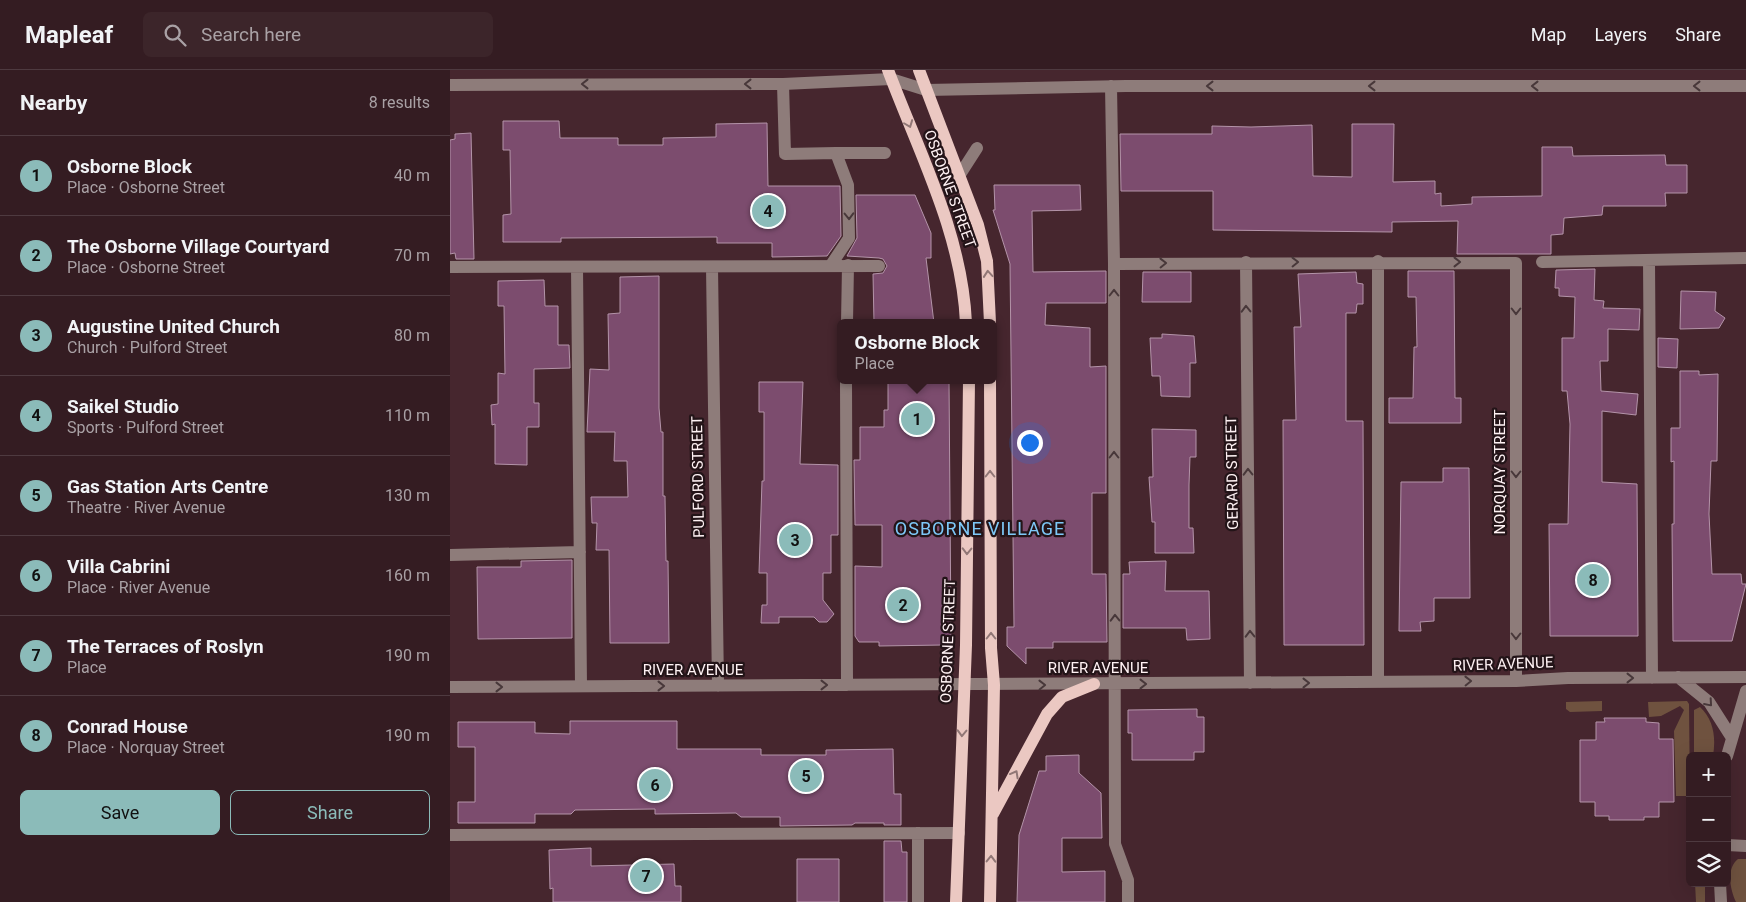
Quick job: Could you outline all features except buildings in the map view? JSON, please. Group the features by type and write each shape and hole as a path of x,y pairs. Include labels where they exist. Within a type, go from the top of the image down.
{"main road":[{"name":"OSBORNE STREET","path":"919,70 978,225 986,262 990,319"},
{"name":"OSBORNE STREET","path":"890,74 950,227 962,281 966,319"},
{"name":"OSBORNE STREET","path":"956,902 964,685 968,384"},
{"path":"990,384 991,648 994,685 990,902"},
{"path":"992,816 1047,714 1062,696 1094,684"}],"street":[{"path":"450,85 783,84 890,74 926,90 1110,86 1746,86"},
{"path":"783,84 785,154 885,153"},
{"path":"1110,86 1114,264 1115,844 1128,880 1128,902"},
{"path":"959,176 977,148"},
{"path":"830,265 849,238 848,185 836,153"},
{"path":"1542,262 1746,258"},
{"path":"1114,264 1378,261 1378,682"},
{"name":"NORQUAY STREET","path":"1378,261 1516,262 1516,681"},
{"path":"1649,261 1652,678"},
{"name":"GERARD STREET","path":"1246,262 1250,683"},
{"path":"847,319 848,265"},
{"path":"450,266 879,266"},
{"path":"577,267 581,686"},
{"name":"PULFORD STREET","path":"712,267 718,686"},
{"path":"846,384 847,685"},
{"path":"450,555 580,552"},
{"path":"1678,677 1709,702 1732,738"},
{"name":"RIVER AVENUE","path":"450,687 1516,681 1568,678 1746,677"},
{"path":"1728,752 1746,691"},
{"path":"918,833 918,902"},
{"path":"450,835 959,833"},
{"path":"1731,845 1746,846"},
{"path":"1720,887 1721,902"}],"shaded area":[{"path":"1602,701 1602,711 1570,712 1566,709 1566,702"},
{"path":"1687,701 1689,704 1690,752 1686,752 1686,796 1676,796 1674,731 1684,710 1680,706 1661,716 1649,717 1648,702"},
{"path":"1700,707 1711,723 1713,752 1694,752 1694,710"},
{"path":"1738,859 1746,859 1746,902 1736,902 1732,891 1731,873 1734,863"},
{"path":"1695,887 1705,887 1705,902 1696,902"}],"place":[{"name":"Saikel Studio","path":"768,211"},
{"name":"Osborne Block","path":"917,419"},
{"name":"Augustine United Church","path":"795,540"},
{"name":"Conrad House","path":"1593,580"},
{"name":"The Osborne Village Courtyard","path":"903,605"},
{"name":"Gas Station Arts Centre","path":"806,776"},
{"name":"Villa Cabrini","path":"655,785"},
{"name":"The Terraces of Roslyn","path":"646,876"}],"district":[{"name":"OSBORNE VILLAGE","path":"980,529"}]}
